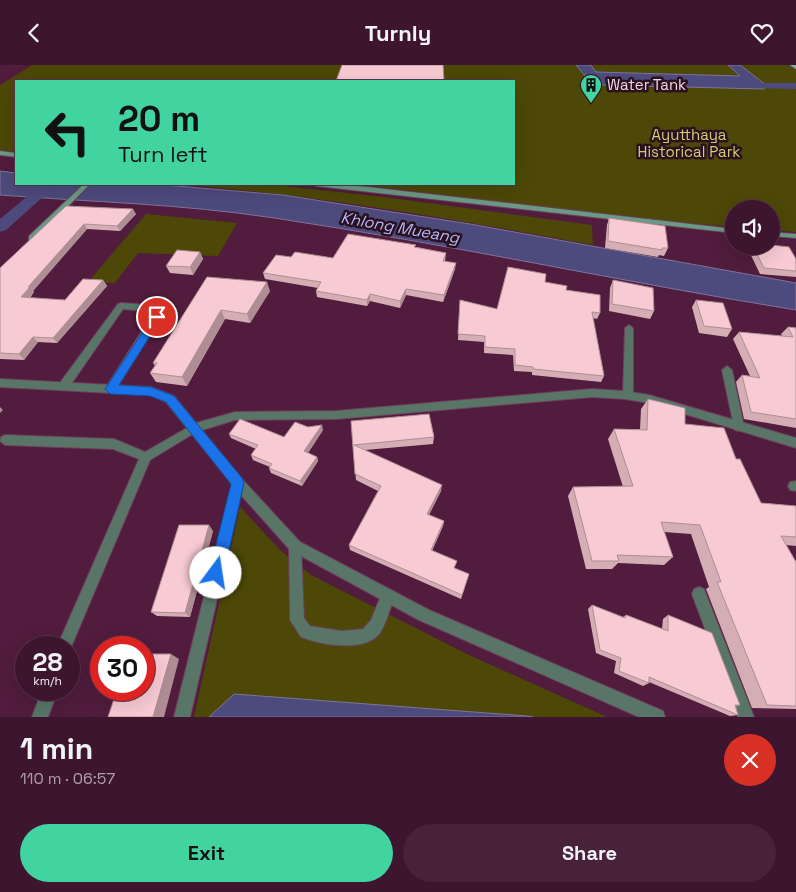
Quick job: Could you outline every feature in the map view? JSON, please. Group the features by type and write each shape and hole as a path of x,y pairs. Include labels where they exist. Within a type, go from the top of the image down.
{"main road":[{"path":"0,153 15,155"},
{"path":"29,241 86,185"},
{"path":"326,185 415,194 633,222 725,230"},
{"path":"780,235 796,236"}],"street":[{"path":"63,387 121,306 152,308 158,311 157,317 110,389"},
{"path":"628,328 628,395"},
{"path":"727,370 739,427"},
{"path":"0,383 151,391 170,399 192,429 295,546 424,615 657,717"},
{"path":"69,636 146,457 192,429 235,416 336,415 592,393 628,395 656,401 796,443"},
{"path":"5,440 114,444 146,457"},
{"path":"182,717 238,483"},
{"path":"295,546 297,620 306,632 355,639 367,636 374,628 388,596"},
{"path":"699,594 746,717"},
{"path":"40,717 46,701"}],"green space":[{"name":"Ayutthaya Historical Park","path":"32,65 796,65 796,232 780,231 780,200 725,200 725,226 632,218 363,185 515,185 515,80 15,80 15,152 0,150 0,85"},
{"path":"185,185 283,186 384,197 592,225 593,245 436,217 331,201"},
{"path":"146,214 237,223 218,256 138,253 115,283 88,282"},
{"path":"240,507 280,550 311,575 469,655 607,717 194,717"}],"water":[{"path":"576,65 591,65 596,72 740,76 728,65 740,65 766,85 764,89 600,85 591,83"},
{"name":"Khlong Mueang","path":"0,171 15,173 15,185 165,185 283,195 470,224 796,283 796,310 405,239 240,213 171,206 0,195"},
{"path":"234,694 527,716 533,717 209,717"}],"building":[{"path":"342,65 443,65 444,80 336,80"},
{"path":"66,206 133,209 117,226 84,224 21,297 65,300 83,279 103,280 53,338 33,337 19,354 0,353 0,268"},
{"path":"609,218 665,226 668,248 662,248 662,250 608,241"},
{"path":"348,234 416,245 414,247 446,253 443,261 456,263 444,295 406,289 400,301 370,294 367,300 316,291 321,282 263,273 276,255 291,257 295,252 333,258"},
{"path":"780,246 789,247 796,259 796,271 764,268 758,255 780,255"},
{"path":"177,250 200,252 190,267 166,266"},
{"path":"508,267 546,274 545,282 567,286 566,290 600,295 600,313 592,312 604,376 533,369 533,367 515,365 515,349 485,347 485,336 458,334 460,300 497,309"},
{"path":"207,277 267,282 247,314 221,310 182,377 150,373 157,363 153,363"},
{"path":"613,280 653,288 654,311 612,304"},
{"path":"696,300 723,303 732,329 704,326"},
{"path":"788,327 796,328 796,419 751,412 742,375 760,378 739,332 793,337"},
{"path":"648,399 685,408 685,424 724,428 736,459 740,459 761,503 796,506 796,537 781,536 796,562 796,706 767,705 717,582 721,582 700,525 661,522 673,557 617,555 619,561 592,561 573,487 633,486 614,429 647,430"},
{"path":"429,414 434,437 354,445 442,485 427,514 444,521 431,550 457,561 454,568 469,574 462,595 349,545 381,486 355,474 351,421"},
{"path":"240,419 284,437 295,422 308,427 322,425 304,451 317,457 300,481 269,468 272,464 251,455 258,445 229,434"},
{"path":"179,525 209,525 185,613 151,612"},
{"path":"592,605 625,618 626,615 668,631 668,615 712,633 740,705 735,705 738,715 649,677 649,683 619,671 621,658 600,650"},
{"path":"155,654 171,654 153,717 108,717 113,701 155,701"}],"waterway":[{"path":"756,86 796,86"},
{"path":"0,227 47,187"}],"place":[{"name":"Water Tank","path":"591,104"}],"route":[{"path":"157,317 110,389 151,391 170,399 192,429 238,483 216,573"}]}
